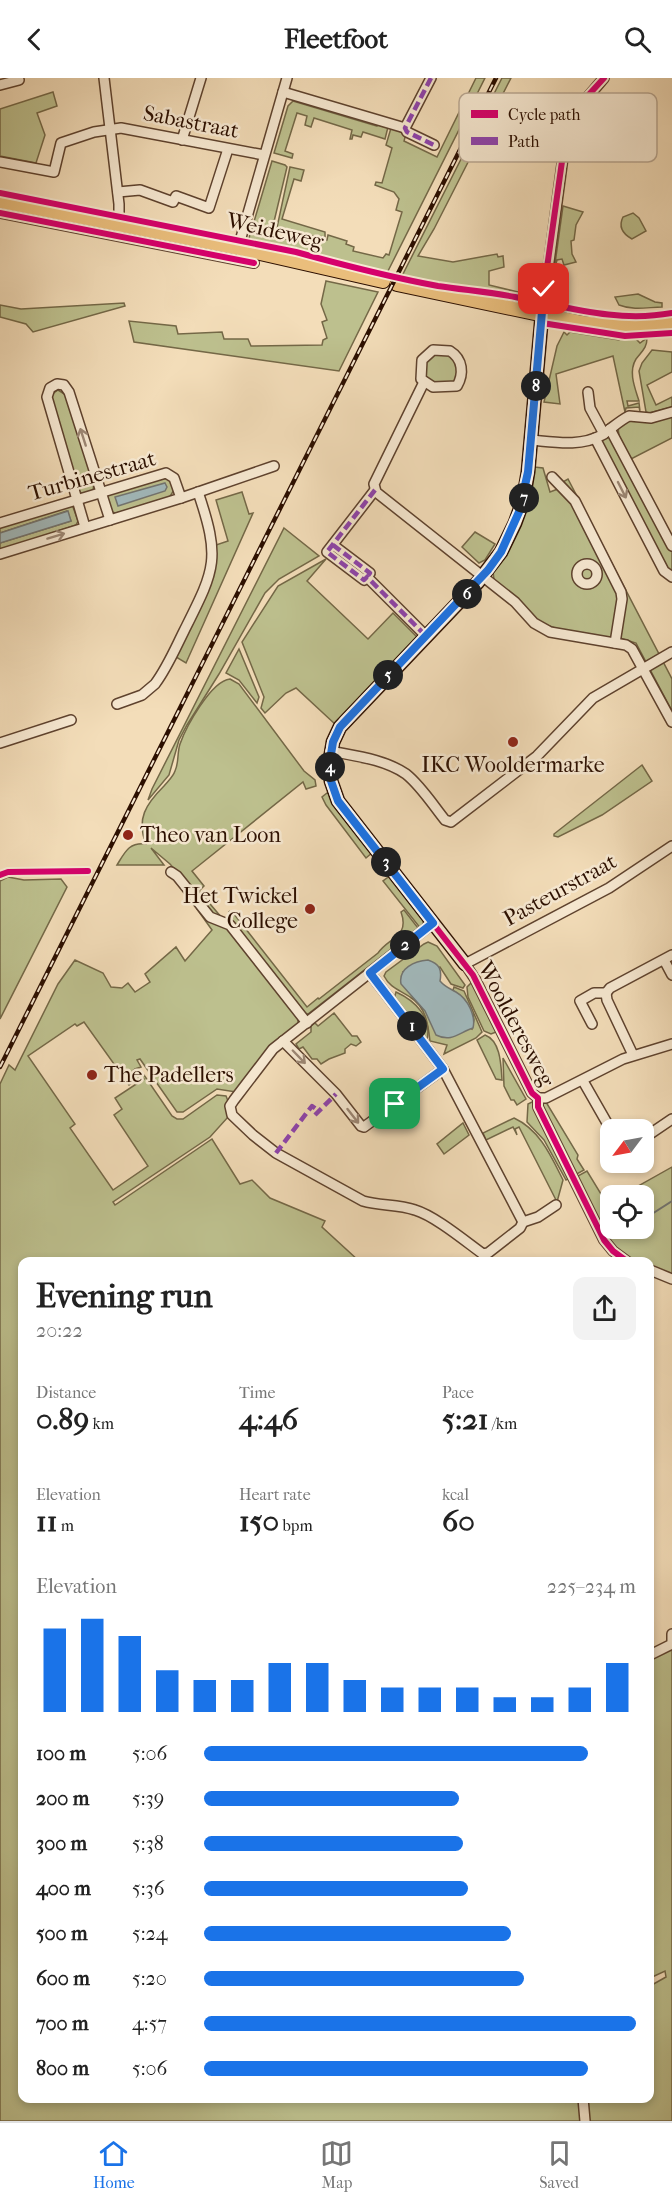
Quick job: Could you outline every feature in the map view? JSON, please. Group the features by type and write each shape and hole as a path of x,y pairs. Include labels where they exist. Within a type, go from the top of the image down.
{"main road":[{"name":"Weideweg","path":"0,201 119,230 238,248 390,283 582,323 609,327 672,322"}],"street":[{"path":"0,85 19,80 18,78"},
{"path":"104,78 118,192 119,230"},
{"path":"182,140 201,78"},
{"path":"238,248 287,78"},
{"path":"405,128 431,78"},
{"name":"Woolderesweg","path":"591,93 604,78"},
{"path":"283,92 405,128 407,132 434,145"},
{"path":"0,162 54,172 61,143 111,128"},
{"name":"Sabastraat","path":"111,128 264,155"},
{"path":"118,192 140,190 173,202 176,196 209,208 228,148"},
{"name":"Woolderesweg","path":"562,162 542,314 525,490 519,512 501,552 482,577 344,721 330,751 331,781 338,801 475,979 532,1093 538,1098 538,1107 604,1240 621,1257"},
{"name":"Weideweg","path":"0,213 119,230 254,263"},
{"path":"436,349 450,351 459,359 461,363 457,387 432,387 424,382 420,376 422,360 431,351 436,349"},
{"path":"424,382 374,484 375,490 544,629 626,645 632,649 672,722"},
{"path":"86,527 47,398 50,388 57,384 64,385 69,392 110,520"},
{"path":"588,392 590,408 668,574"},
{"path":"531,440 567,443 603,434 629,416 651,418 672,412"},
{"path":"603,434 672,546"},
{"name":"Turbinestraat","path":"0,554 181,498 274,466"},
{"name":"Turbinestraat","path":"0,523 166,473 174,478 181,498"},
{"path":"552,477 575,501 622,599 615,643"},
{"path":"375,490 327,552 364,580 367,577 426,636"},
{"path":"117,704 142,695 155,684 208,581 212,562 212,539 198,492"},
{"path":"596,569 606,564"},
{"path":"330,751 394,767 407,776 445,820 451,822 537,756 593,698 672,652"},
{"path":"0,743 71,720"},
{"name":"Pasteurstraat","path":"465,964 609,888 672,846"},
{"path":"171,872 177,876 210,917 230,925 307,1023"},
{"path":"433,923 268,1055 230,1106 232,1115 276,1153 363,1201 406,1207 421,1212 483,1254 488,1253 520,1228 523,1222 538,1218 556,1205"},
{"path":"633,1055 607,1000 606,993 610,988 668,957 672,975"},
{"path":"370,973 443,1069 523,1222"},
{"path":"592,1024 580,1000 594,993 606,993"},
{"path":"283,1041 336,1094 364,1127 443,1069"},
{"path":"538,1098 546,1098 633,1055 672,1044"},
{"path":"583,1081 605,1119"},
{"path":"654,1131 672,1119"},
{"path":"654,1272 672,1279"},
{"path":"654,1652 672,1644 672,1634"},
{"path":"583,2103 585,2121"}],"green space":[{"path":"476,78 485,78 477,93 469,93"},
{"path":"502,78 511,78 503,93 494,93"},
{"path":"53,92 57,106 37,113 45,135 36,163 0,156 0,109"},
{"path":"293,101 377,126 378,124 388,127 385,139 363,132 361,137 353,135 350,139 352,130 314,118 311,127 305,125 307,116 297,113 285,151 293,154 292,158 274,153 288,106"},
{"path":"459,112 459,130 387,273 249,239 251,228 276,238 321,243 322,240 327,240 328,235 347,241 346,244 354,247 353,251 383,258 386,254 389,255 402,212 396,210 399,199 394,192 375,185 376,182 382,183 392,148 386,145 391,128 406,134 404,141 437,157"},
{"path":"272,161 287,167 272,230 253,225"},
{"path":"460,162 468,162 418,256 453,262 497,254 498,257 503,256 504,267 489,271 489,285 534,296 468,289 402,276"},
{"path":"290,167 304,170 301,181 294,179 282,219 325,232 325,237 276,232"},
{"path":"563,206 583,212 576,225 574,240 571,241 572,254 576,262 564,265 562,259 557,260 554,271"},
{"path":"633,213 639,218 646,231 632,239 626,235 621,224 623,217"},
{"path":"326,281 378,292 339,371 134,342 129,321 176,326 178,334 222,332 224,339 248,339 251,346 322,345 323,340 327,338 322,322 327,320 321,304"},
{"path":"638,294 662,303 662,307 625,307 619,305 615,297"},
{"path":"124,303 125,306 33,332 26,324 0,317 0,305 21,309"},
{"path":"564,332 567,335 570,332 619,340 620,337 635,338 640,343 647,338 645,347 636,359 633,369 633,380 639,401 627,401 628,406 639,403 640,411 639,407 626,408 625,412 613,356 556,374 560,404 544,402 557,346"},
{"path":"652,350 672,352 672,372 647,385 656,405 672,397 672,407 649,413 646,412 639,371"},
{"path":"432,353 451,354 458,364 456,383 436,384 424,378 425,361"},
{"path":"58,390 66,395 94,484 93,490 84,494 78,492 53,413 51,395"},
{"path":"672,415 672,438 631,459 619,436 618,427 627,420"},
{"path":"608,436 613,439 672,552 672,574 669,573 601,441"},
{"path":"534,467 543,468 550,492 563,487 561,483 568,479 672,679 672,711 636,643 614,636 610,638 554,628 537,620 494,580 493,571 526,505 531,507 529,504"},
{"path":"169,477 174,490 169,498 116,513 111,512 106,495"},
{"path":"242,492 249,514 253,513 186,663 176,657 208,589 216,545 228,541 216,500"},
{"path":"70,505 78,521 76,525 0,550 0,543 71,521 67,511 0,533 0,525"},
{"path":"284,528 319,556 279,579 265,593 179,740 169,775 148,800 152,789"},
{"path":"475,532 495,544 485,560 479,563 462,547"},
{"path":"326,559 307,581 368,639 393,613 418,638 336,725 296,688 286,693 265,713 261,708 264,697 242,642 278,586"},
{"path":"239,649 259,697 257,703 239,680 226,673"},
{"path":"230,679 239,684 304,771 315,780 316,786 306,789 303,782 192,871 204,886 199,891 222,918 216,917 170,864 151,848 164,865 117,865 131,846 146,844 142,827 144,812 174,773 180,744 200,706 215,688"},
{"path":"642,765 652,781 602,815 558,837 554,836 554,834"},
{"path":"327,793 331,794 340,813 363,839 368,850 373,852 366,858 326,805 322,797"},
{"path":"391,875 395,884 424,920 421,929 383,881"},
{"path":"8,877 24,880 61,879 67,887 0,1019 0,881"},
{"path":"199,907 210,922 224,924 298,1017 298,1024 236,1092 217,1089 183,1112 177,1112 140,1059 137,1060 141,1067 124,1078 84,1022 77,1026 75,1024 28,1056 75,1124 70,1128 113,1190 148,1166 114,1115 122,1109 115,1098 144,1079 141,1077 129,1085 127,1082 137,1075 144,1075 172,1116 177,1119 183,1119 217,1095 226,1096 228,1101 226,1110 229,1116 210,1137 113,1202 115,1205 212,1139 240,1184 252,1180 270,1198 325,1221 322,1227 355,1257 18,1257 18,2103 581,2103 583,2121 0,2121 0,1084 9,1065 15,1070 58,984 75,960 103,973 111,987 122,988 128,983 135,992 150,982 145,974 176,947 185,961 212,930 197,909"},
{"path":"404,910 418,928 308,1014 304,1013 231,921 229,911 232,915 234,914 307,1007 378,953 401,932 403,920 401,912"},
{"path":"428,942 437,946 465,985 463,988 451,984 440,967 403,972 414,996 430,1009 472,1029 473,1015 453,990 454,987 464,991 482,1032 476,1038 444,1054 447,1045 430,1041 427,1022 420,1006 392,986 384,976 386,972"},
{"path":"472,982 496,1032 491,1034 484,1031 468,997 467,987"},
{"path":"396,992 410,1000 421,1011 427,1024 427,1040 394,999"},
{"path":"334,1013 352,1036 357,1036 361,1042 356,1046 351,1044 345,1049 345,1053 321,1064 317,1059 312,1059 303,1047 299,1049 296,1044 311,1032 311,1026 315,1023 318,1026"},
{"path":"485,1035 497,1048 502,1080 496,1079 477,1040"},
{"path":"503,1058 526,1099 517,1105 514,1100 511,1100 504,1086"},
{"path":"534,1101 570,1178 566,1180 544,1140 527,1122 528,1104"},
{"path":"540,1102 546,1102 578,1155 577,1159 584,1170 575,1175"},
{"path":"514,1118 531,1129 554,1162 563,1180 557,1202 519,1127 515,1129 517,1135 513,1127 486,1140 483,1133"},
{"path":"463,1123 469,1135 444,1154 437,1144"},
{"path":"672,1167 672,1278 654,1271 654,1257 627,1257 607,1239 654,1239 654,1185 640,1185"},
{"path":"587,1171 600,1192 600,1226 576,1177"},
{"path":"672,1646 672,2121 589,2121 587,2103 654,2103 654,1984 666,1977 665,1971 654,1976 654,1656"}],"water":[{"path":"165,483 167,487 165,491 118,506 115,497"},
{"path":"68,511 71,521 0,543 0,533"},
{"path":"428,960 439,968 440,981 467,1003 472,1013 473,1028 447,1038 436,1035 425,1011 401,984 402,974 408,966"}],"waterway":[{"path":"654,1213 672,1201"}],"railway":[{"path":"488,93 496,78"},
{"path":"0,1067 459,152"}],"marked path":[{"path":"431,78 405,128 407,132 434,145"},
{"path":"375,490 327,552 364,580 367,577 426,636"},
{"path":"333,545 370,573 367,577"},
{"path":"315,1115 336,1094"},
{"path":"276,1153 312,1106 319,1111"}],"cycle path":[{"path":"590,93 604,78"},
{"path":"562,162 542,303 530,459 519,512 509,536 488,570 344,721 331,750 330,770 338,801 473,975 532,1093 538,1098 538,1107 604,1240 621,1257"},
{"path":"0,193 296,252 438,286 506,295 612,315 652,316 672,313"},
{"path":"0,213 254,263"},
{"path":"542,323 625,336 672,333"},
{"path":"0,875 8,872 88,871"}],"place":[{"name":"IKC Wooldermarke","path":"513,742"},
{"name":"Theo van Loon","path":"128,835"},
{"name":"Het Twickel College","path":"310,909"},
{"name":"The Padellers","path":"92,1075"}],"route":[{"path":"395,1104 443,1069 370,973 433,923 338,801 331,781 330,751 344,721 478,582 501,552 509,536 523,501 530,459 544,289"}]}
